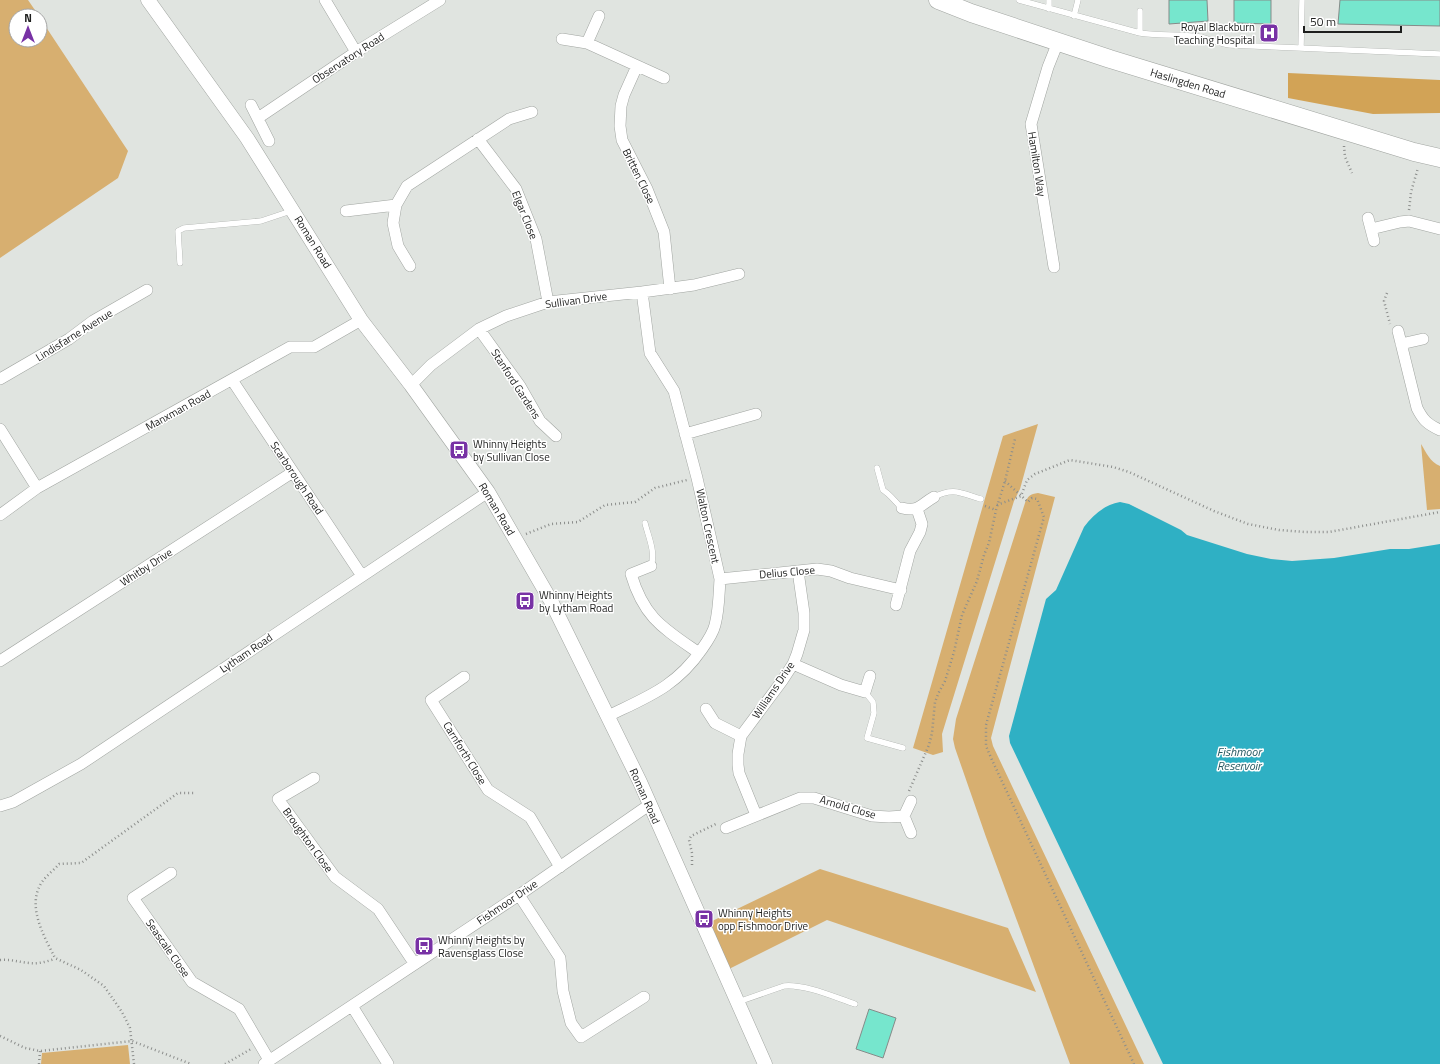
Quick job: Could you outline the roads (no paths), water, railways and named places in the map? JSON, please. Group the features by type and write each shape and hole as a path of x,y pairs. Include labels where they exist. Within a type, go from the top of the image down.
{"highway":[{"name":"Haslingden Road","path":"938,0 971,13 1110,60 1431,156"}],"street":[{"name":"Roman Road","path":"148,0 247,138 361,320 411,385 488,492 515,538 551,601 640,782 765,1064"},
{"path":"325,0 356,52"},
{"name":"Observatory Road","path":"258,118 356,52 440,0"},
{"path":"587,43 599,16"},
{"path":"562,39 587,43 664,78"},
{"name":"Hamilton Way","path":"1054,266 1031,124 1048,67 1058,42"},
{"name":"Britten Close","path":"637,66 624,95 621,106 620,126 622,140 647,189 664,232 670,289"},
{"path":"251,105 269,141"},
{"path":"410,266 398,246 393,223 396,205 407,186 509,119 532,112"},
{"name":"Elgar Close","path":"478,139 516,190 536,239 548,302"},
{"path":"346,211 396,205"},
{"path":"1374,241 1370,224 1409,221 1440,229"},
{"name":"Sullivan Drive","path":"411,385 431,365 479,330 506,316 548,302 670,289 694,285 738,274"},
{"name":"Lindisfarne Avenue","path":"0,379 69,339 93,321 147,290"},
{"name":"Walton Crescent","path":"608,716 663,688 678,678 699,652 715,626 719,596 720,579 697,478 674,391 650,353 642,292"},
{"name":"Manxman Road","path":"0,515 37,488 290,347 314,347 361,320"},
{"name":"Stanford Gardens","path":"479,330 520,386 540,421 556,436"},
{"path":"1398,331 1417,408 1422,419 1440,430"},
{"path":"1401,344 1423,339"},
{"name":"Scarborough Road","path":"232,380 362,576"},
{"path":"685,434 756,414"},
{"path":"0,429 37,488"},
{"name":"Whitby Drive","path":"0,661 293,472"},
{"name":"Lytham Road","path":"0,806 13,802 81,764 488,492"},
{"path":"902,508 910,510 917,509 934,497"},
{"path":"896,605 910,551 920,532 922,524 917,509"},
{"path":"651,566 631,574 636,592 657,622 699,652"},
{"name":"Delius Close","path":"720,579 817,569 831,571 850,578 901,590"},
{"name":"Williams Drive","path":"756,815 742,783 738,765 741,736 793,664 804,630 804,613 798,570"},
{"path":"793,664 841,685 865,692 870,676"},
{"name":"Carnforth Close","path":"464,677 431,700 488,790 530,817 560,866"},
{"path":"706,709 715,723 741,736"},
{"name":"Broughton Close","path":"314,778 278,799 335,877 378,909 414,963"},
{"name":"Arnold Close","path":"726,828 800,798 807,797 872,816 904,816"},
{"path":"911,801 904,816 911,833"},
{"name":"Fishmoor Drive","path":"266,1062 519,895 649,805"},
{"name":"Seascale Close","path":"171,873 133,898 192,982 238,1009 260,1044 266,1062"},
{"path":"519,895 560,958 563,990 571,1022 581,1037 644,997"},
{"path":"352,1006 388,1064"}],"lane":[{"path":"1019,0 1140,33 1200,37 1230,45 1440,54"},
{"path":"1049,0 1049,9"},
{"path":"1074,16 1078,0"},
{"path":"1301,48 1302,0"},
{"path":"1140,11 1140,33"},
{"path":"180,263 178,231 184,228 261,221 293,210"},
{"path":"877,468 883,490 890,494 894,501 902,508"},
{"path":"934,497 947,491 953,491 980,499"},
{"path":"645,523 653,553 651,566"},
{"path":"865,692 873,702 874,713 867,738 903,748"},
{"path":"738,1002 790,985 855,1004"}],"water":[{"name":"Fishmoor Reservoir","path":"1120,502 1129,504 1181,530 1187,535 1247,554 1271,559 1292,561 1334,558 1390,549 1409,549 1440,544 1440,1064 1163,1064 1010,743 1009,736 1046,599 1056,590 1084,527 1099,511 1109,505"}],"place":[{"name":"Royal Blackburn Teaching Hospital","path":"1269,33"},
{"name":"Whinny Heights by Sullivan Close","path":"459,450"},
{"name":"Whinny Heights by Lytham Road","path":"525,601"},
{"name":"Whinny Heights opp Fishmoor Drive","path":"704,919"},
{"name":"Whinny Heights by Ravensglass Close","path":"424,946"}]}
